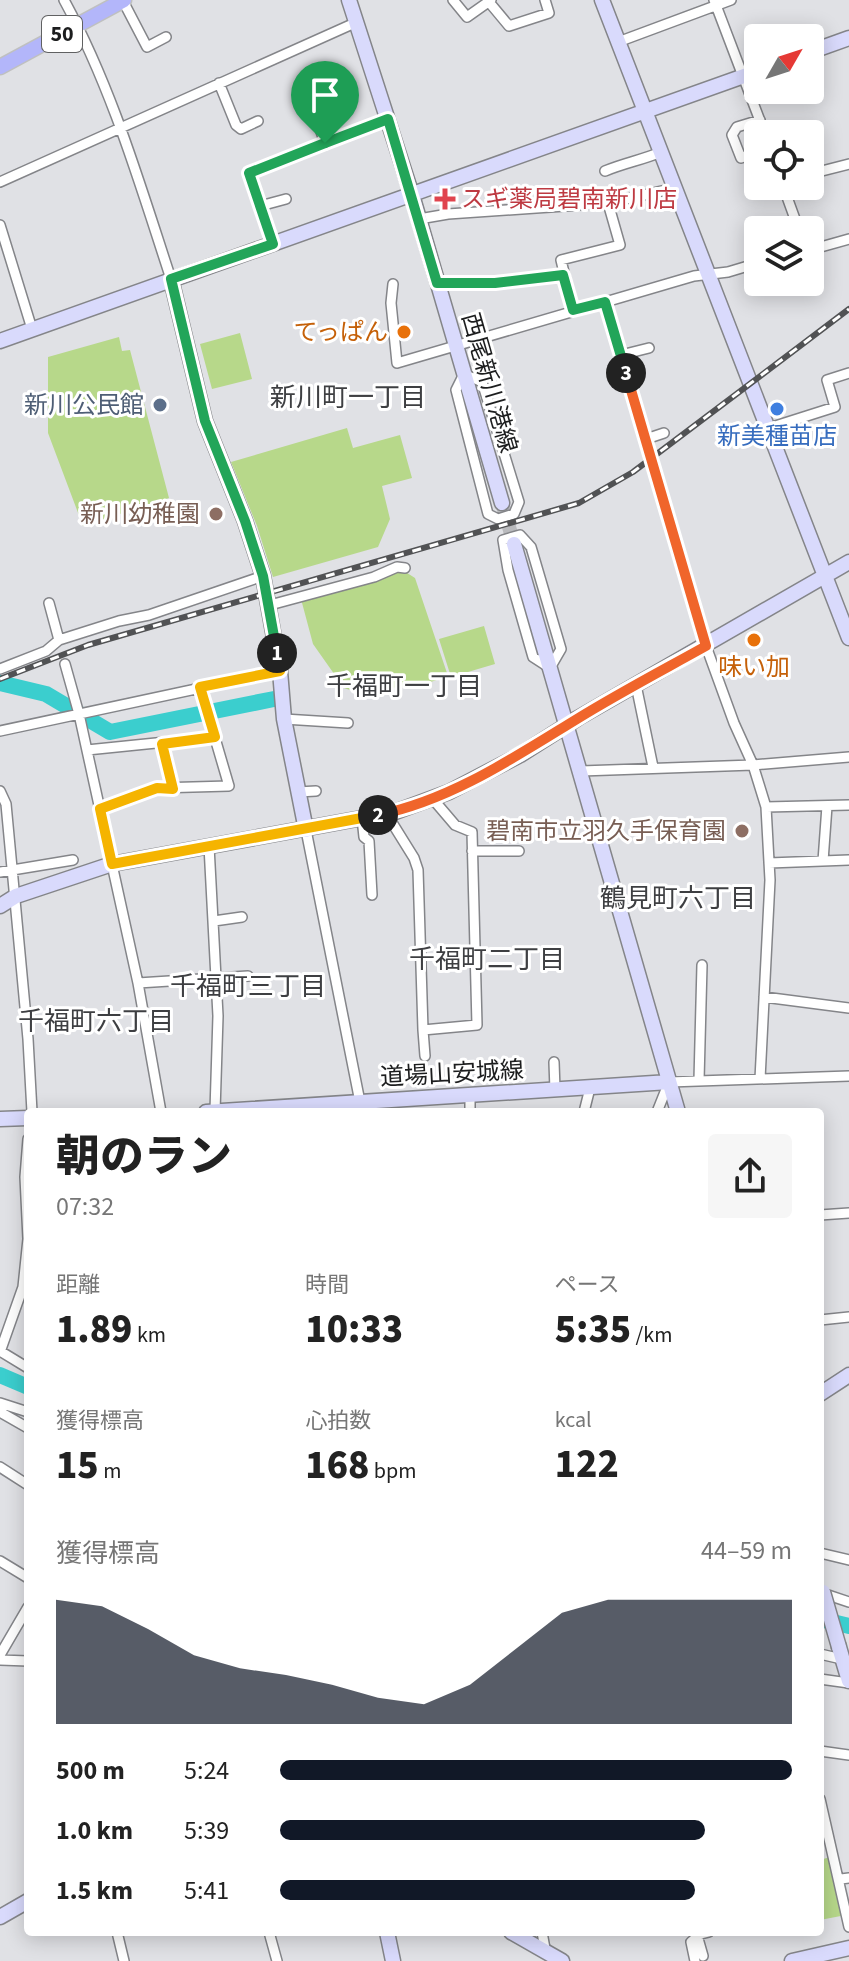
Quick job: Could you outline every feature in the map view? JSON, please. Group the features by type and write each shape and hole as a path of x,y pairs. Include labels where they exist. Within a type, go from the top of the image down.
{"main road":[{"name":"50","path":"0,67 124,0"}],"street":[{"path":"64,0 78,25 121,126 171,279 205,421 245,521 263,576 280,671 284,719 362,1107"},
{"path":"124,0 147,47 166,37"},
{"name":"西尾新川港線","path":"349,0 412,195 502,503"},
{"path":"453,0 467,17 490,1 509,26 549,13 545,0"},
{"path":"602,0 849,638"},
{"path":"618,42 715,3 731,0"},
{"path":"715,3 760,120"},
{"path":"0,182 357,22"},
{"path":"824,47 849,39"},
{"path":"0,341 743,76"},
{"path":"219,83 236,125 241,129 258,121"},
{"path":"310,100 325,143"},
{"path":"273,244 249,173 388,119"},
{"path":"744,125 737,127 732,135 741,158 744,157"},
{"path":"605,171 661,152"},
{"path":"824,170 849,164"},
{"path":"419,219 448,214 608,203 675,188"},
{"path":"260,206 286,199"},
{"path":"573,310 561,260 620,245 608,203"},
{"path":"0,225 32,329"},
{"path":"824,246 849,240"},
{"path":"393,284 391,303 397,363 573,310 744,267"},
{"path":"437,283 495,283 563,275"},
{"path":"605,302 706,646 753,765 766,807 769,863 760,1079"},
{"path":"621,355 649,348"},
{"path":"769,428 835,407 827,380 849,373"},
{"path":"464,374 482,382 519,502 514,514 498,519 488,514 456,390 464,374"},
{"path":"646,439 664,433"},
{"path":"520,535 531,547 561,649 550,668 533,657 508,570 503,540 520,535"},
{"path":"514,544 677,1108"},
{"path":"0,906 16,896 112,864 386,813 449,792 520,755 849,562"},
{"path":"270,605 374,577 397,567 405,568"},
{"path":"0,669 46,651 59,640 149,615 263,576"},
{"path":"49,603 59,640"},
{"path":"65,664 79,714 138,983 160,1108"},
{"path":"0,731 280,671"},
{"path":"636,685 653,767"},
{"path":"100,809 157,788 229,786 200,687"},
{"path":"284,719 348,723"},
{"path":"87,750 215,737"},
{"path":"162,744 173,789"},
{"path":"581,771 753,765 849,757"},
{"path":"0,791 6,804 16,896 32,1108"},
{"path":"298,792 316,791"},
{"path":"423,1030 477,1025 472,832 455,825 432,798"},
{"path":"766,807 849,805"},
{"path":"823,861 827,806"},
{"path":"386,813 418,870 425,1056"},
{"path":"362,818 364,837 369,841 372,895"},
{"path":"209,846 217,979 215,1108"},
{"path":"472,851 519,851"},
{"path":"0,872 73,860"},
{"path":"769,863 849,860"},
{"path":"214,921 242,917"},
{"path":"699,1080 702,965"},
{"path":"138,983 248,976"},
{"path":"764,997 849,1008"},
{"path":"554,1062 555,1090"},
{"path":"669,1082 849,1076"},
{"path":"659,1108 669,1082"},
{"name":"道場山安城線","path":"326,1108 669,1082"},
{"path":"585,1108 590,1088"},
{"path":"470,1096 470,1108"},
{"path":"0,1119 24,1118"},
{"path":"824,1215 849,1213"},
{"path":"24,1277 0,1352 24,1366"},
{"path":"17,1302 24,1304"},
{"path":"824,1320 849,1317"},
{"path":"824,1391 849,1375"},
{"path":"0,1403 24,1411"},
{"path":"0,1412 24,1426"},
{"path":"0,1467 24,1482"},
{"path":"824,1554 849,1560"},
{"path":"0,1561 24,1576"},
{"path":"824,1590 849,1602"},
{"path":"824,1598 849,1682 824,1679"},
{"path":"24,1614 0,1657 24,1660"},
{"path":"824,1752 849,1755"},
{"path":"825,1843 849,1927"},
{"path":"0,1917 24,1903"},
{"path":"118,1936 124,1961"},
{"path":"270,1936 277,1961"},
{"path":"388,1936 393,1961"},
{"path":"517,1936 547,1957 562,1961"},
{"path":"543,1936 547,1957"},
{"path":"694,1936 691,1942 699,1958"},
{"path":"792,1961 849,1948"}],"green space":[{"path":"240,333 252,379 212,389 200,344"},
{"path":"119,337 122,351 130,350 169,498 83,526 48,433 48,357"},
{"path":"347,428 353,448 400,435 412,478 382,486 390,519 378,547 273,577 257,526 231,462"},
{"path":"404,571 415,578 448,676 425,684 356,692 344,688 313,644 301,599"},
{"path":"484,626 495,664 451,677 439,639"},
{"path":"830,1857 846,1915 824,1919 824,1859"}],"waterway":[{"path":"0,683 46,694 110,732 274,699"},
{"path":"0,1375 24,1385"},
{"path":"824,1620 849,1626"}],"tunnel":[{"path":"502,503 514,544"}],"railway":[{"path":"0,679 88,645 579,503 633,472 849,309"}],"place":[{"name":"スギ薬局碧南新川店","path":"445,199"},
{"name":"てっぱん","path":"404,332"},
{"name":"新川公民館","path":"160,405"},
{"name":"新美種苗店","path":"777,409"},
{"name":"新川幼稚園","path":"216,514"},
{"name":"味い加","path":"754,640"},
{"name":"碧南市立羽久手保育園","path":"742,831"}],"district":[{"name":"新川町一丁目","path":"348,397"},
{"name":"千福町一丁目","path":"404,686"},
{"name":"鶴見町六丁目","path":"678,898"},
{"name":"千福町二丁目","path":"487,959"},
{"name":"千福町三丁目","path":"248,986"},
{"name":"千福町六丁目","path":"96,1021"}],"route":[{"path":"388,119 437,283 495,283 563,275 573,310 605,302 706,646 578,718 520,755 449,792 395,812 112,864 100,809 157,788 173,789 162,744 215,737 200,687 280,671 263,576 245,521 205,421 171,279 273,244 249,173 325,143 388,119"}]}
